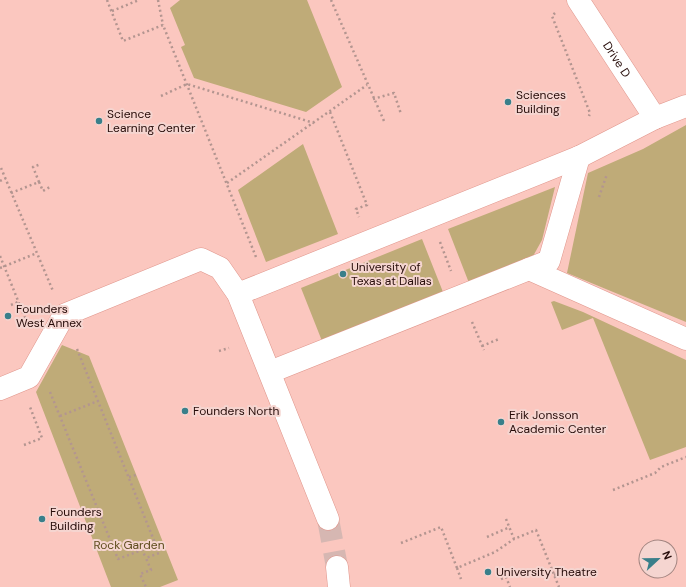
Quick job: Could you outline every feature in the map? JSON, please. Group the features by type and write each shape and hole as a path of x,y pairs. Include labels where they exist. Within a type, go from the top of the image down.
{"street":[{"name":"Drive D","path":"578,0 656,118"},
{"path":"238,294 579,156 656,118 686,106"},
{"path":"270,372 549,261 579,156"},
{"path":"0,388 29,377 64,315 201,259 220,268 238,294 328,519"},
{"path":"529,269 686,339"}],"path":[{"path":"107,0 123,41 163,25"},
{"path":"112,11 139,0"},
{"path":"158,0 163,25 266,283"},
{"path":"331,0 373,99 384,121"},
{"path":"552,16 590,113 588,116"},
{"path":"161,96 187,84 314,123"},
{"path":"227,183 367,85"},
{"path":"373,99 394,93 401,114"},
{"path":"330,112 367,205 356,209 368,242"},
{"path":"41,164 34,167 43,191 50,187"},
{"path":"1,168 64,315 159,553 146,558"},
{"path":"599,197 610,168"},
{"path":"0,181 6,178"},
{"path":"12,192 40,182"},
{"path":"0,268 37,253"},
{"path":"0,256 27,322"},
{"path":"11,305 18,302"},
{"path":"482,346 499,339"},
{"path":"29,377 51,393 118,559 142,550 150,570 140,574 146,587"},
{"path":"60,416 98,401"},
{"path":"24,445 42,438 29,406"},
{"path":"613,490 655,473 661,467 686,456"},
{"path":"129,477 136,475"},
{"path":"506,519 514,539"},
{"path":"400,543 441,527 461,579"},
{"path":"487,537 510,527"},
{"path":"457,568 495,552 514,539 536,530 559,587"},
{"path":"155,544 162,542"},
{"path":"554,575 564,571"},
{"path":"501,579 506,577 510,587"}],"shaded area":[{"name":"University of Texas at Dallas","path":"0,0 686,0 686,587 0,587"}],"green space":[{"path":"180,0 307,0 342,87 306,112 194,78 181,47 185,45 170,8"},
{"path":"686,125 686,322 567,273 588,173 643,149"},
{"path":"303,144 338,234 266,262 238,190"},
{"path":"555,187 542,240 532,258 469,283 448,229"},
{"path":"422,239 443,292 322,341 301,288"},
{"path":"554,301 583,312 686,360 686,447 650,460 593,318 562,330 551,302"},
{"name":"Rock Garden","path":"62,345 89,356 178,580 160,587 111,587 36,392"}],"tunnel":[{"path":"328,519 337,567"}],"place":[{"name":"Sciences Building","path":"508,102"},
{"name":"Science Learning Center","path":"99,121"},
{"name":"University of Texas at Dallas","path":"343,274"},
{"name":"Founders West Annex","path":"8,316"},
{"name":"Founders North","path":"185,411"},
{"name":"Erik Jonsson Academic Center","path":"501,422"},
{"name":"Founders Building","path":"42,519"},
{"name":"University Theatre","path":"488,572"}]}
